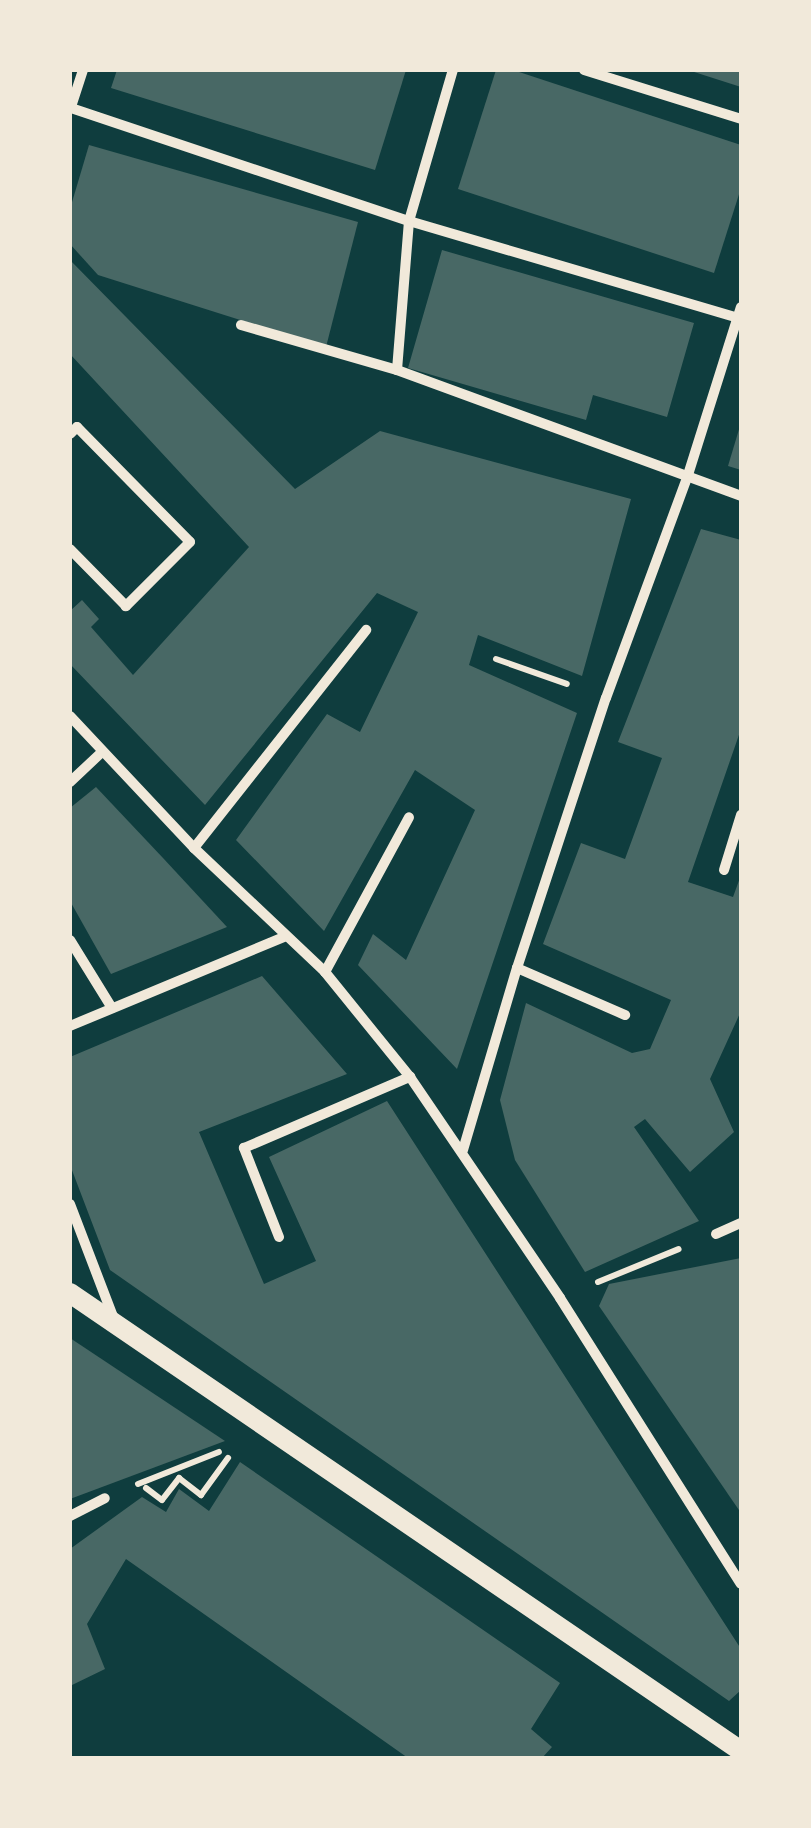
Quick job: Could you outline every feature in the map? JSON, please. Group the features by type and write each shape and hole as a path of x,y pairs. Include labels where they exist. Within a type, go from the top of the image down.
{"main road":[{"path":"70,1294 741,1751"}],"street":[{"path":"83,70 71,108 410,221 740,315 516,968 464,1150"},
{"path":"397,370 410,221 453,70"},
{"path":"584,70 741,119"},
{"path":"242,325 397,370 741,496"},
{"path":"70,434 77,427 190,542 126,606 70,549"},
{"path":"70,571 81,560"},
{"path":"194,848 366,630"},
{"path":"70,716 194,848 325,972 410,1077 464,1150 741,1584"},
{"path":"70,782 102,752"},
{"path":"724,870 741,814"},
{"path":"325,972 409,817"},
{"path":"70,1026 284,936"},
{"path":"70,940 112,1008"},
{"path":"516,968 625,1015"},
{"path":"278,1236 244,1148 410,1077"},
{"path":"70,1204 116,1325"},
{"path":"716,1234 741,1223"},
{"path":"70,1516 105,1498"}],"path":[{"path":"496,659 606,698"},
{"path":"560,1298 716,1234"},
{"path":"105,1498 139,1483 238,1445 201,1495 179,1478 162,1500 139,1483"}],"building":[{"path":"117,70 406,70 375,170 111,88"},
{"path":"496,70 513,70 741,145 741,188 714,273 458,189"},
{"path":"691,70 741,70 741,87 691,71"},
{"path":"89,145 358,222 326,347 98,275 70,244 70,209"},
{"path":"442,250 694,323 667,417 593,395 586,420 408,368"},
{"path":"70,260 295,489 380,431 631,499 582,676 478,635 469,665 577,713 457,1069 358,965 373,934 406,960 475,810 415,770 324,931 236,840 327,714 360,732 418,612 377,593 205,805 70,664 70,611 82,600 99,619 91,627 133,675 249,547 70,354"},
{"path":"741,426 741,470 728,466"},
{"path":"701,529 741,540 741,729 688,882 733,897 741,875 741,1011 710,1079 734,1132 690,1172 645,1119 634,1127 699,1221 585,1272 515,1160 500,1100 526,1003 632,1053 650,1049 671,1000 543,944 581,843 625,859 662,758 618,742"},
{"path":"96,787 227,927 111,974 70,901 70,808"},
{"path":"262,976 347,1074 199,1132 264,1284 316,1261 269,1157 387,1101 741,1649 741,1690 729,1701 110,1270 70,1165 70,1057"},
{"path":"741,1258 741,1513 599,1306 609,1284"},
{"path":"70,1338 225,1441 70,1499"},
{"path":"240,1462 560,1683 531,1729 552,1747 542,1758 408,1758 126,1559 87,1624 105,1669 70,1686 70,1549 142,1497 166,1512 179,1489 209,1511"}]}
